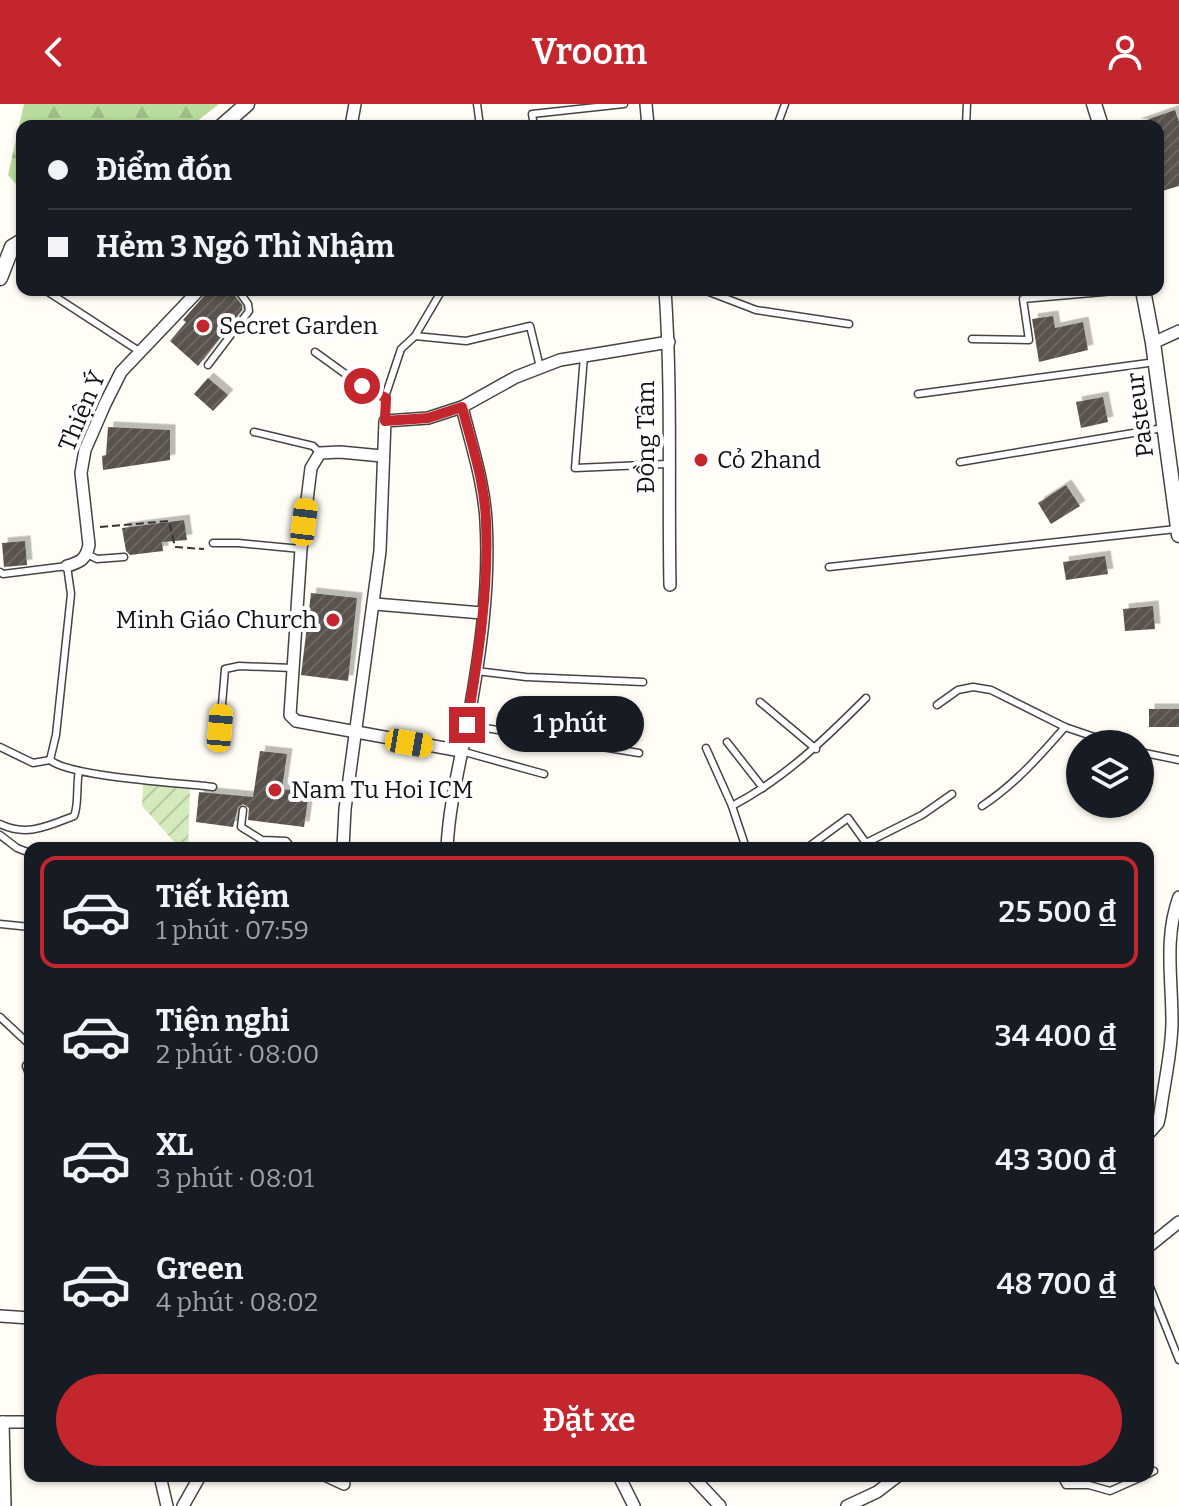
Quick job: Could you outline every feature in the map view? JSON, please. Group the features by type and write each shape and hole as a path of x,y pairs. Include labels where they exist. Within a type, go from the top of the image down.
{"street":[{"path":"229,120 247,104"},
{"path":"0,278 13,245"},
{"name":"Thiện Ý","path":"87,554 89,545 81,473 85,450 121,372 187,296"},
{"name":"Đồng Tâm","path":"665,296 669,342 667,464 670,585"},
{"name":"Pasteur","path":"1144,296 1178,532"},
{"path":"1153,343 1179,331"},
{"path":"344,842 375,604 385,421 428,418 462,407 540,367 584,356 669,342"},
{"path":"448,842 476,671 486,521 482,485 462,407"},
{"path":"382,456 320,453 311,468 301,549 290,715 296,721 357,734 461,751"},
{"path":"67,566 80,562 87,554"},
{"path":"375,604 482,613"},
{"path":"1154,1127 1160,1114 1168,1061 1172,1023 1169,963 1172,925 1179,897"},
{"path":"1154,1242 1179,1222"},
{"path":"0,1316 24,1318"},
{"path":"5,1506 1,1422 24,1422"},
{"path":"161,1482 167,1506"},
{"path":"183,1506 197,1482"},
{"path":"340,1482 344,1484"},
{"path":"622,1482 634,1506"},
{"path":"698,1482 720,1506"},
{"path":"847,1506 890,1482"}],"lane":[{"path":"533,120 532,114 624,104"},
{"path":"54,296 139,351"},
{"path":"208,365 249,311 242,296"},
{"path":"385,421 386,398 401,349 415,336 438,296"},
{"path":"720,296 756,310 849,324"},
{"path":"972,339 1029,340 1023,299 1057,296"},
{"path":"415,336 466,341 530,326 540,367"},
{"path":"315,352 362,386 386,398"},
{"path":"584,356 575,468 667,464"},
{"path":"918,394 1156,362"},
{"path":"960,462 1163,428"},
{"path":"254,432 313,446 320,453"},
{"path":"829,567 1178,532"},
{"path":"210,546 238,543 301,549"},
{"path":"87,554 97,559 124,557"},
{"path":"0,572 67,566 71,594 56,735 50,760"},
{"path":"220,728 225,669 239,666 294,668"},
{"path":"476,671 526,677 643,682"},
{"path":"937,705 958,690 982,688 1074,730"},
{"path":"732,806 763,788 816,749 866,698"},
{"path":"760,702 816,749"},
{"path":"467,725 639,753"},
{"path":"982,806 1007,790 1065,727"},
{"path":"727,742 763,788"},
{"path":"0,747 33,763 50,760"},
{"path":"706,748 744,842"},
{"path":"461,751 544,774"},
{"path":"1154,755 1179,760"},
{"path":"50,760 55,765 79,771 213,787"},
{"path":"0,824 14,831 31,831 74,816 77,812 75,796 79,771"},
{"path":"868,842 922,815 952,794"},
{"path":"243,810 241,827 262,840 287,842"},
{"path":"815,842 848,818 865,842"},
{"path":"0,835 24,851"},
{"path":"0,924 24,926"},
{"path":"0,1017 24,1039"},
{"path":"1154,1297 1179,1360"},
{"path":"1064,1482 1066,1485 1089,1485 1110,1491 1130,1482"}],"path":[{"path":"87,528 169,521 175,547 210,546"}],"green space":[{"path":"24,104 219,104 199,120 20,120"},
{"path":"16,140 16,184 8,175"},
{"path":"143,783 190,787 188,842 175,842 142,806"}],"building":[{"path":"1175,110 1179,122 1179,186 1164,190 1164,120 1146,120"},
{"path":"204,296 235,296 242,305 242,310 198,366 170,341 186,322 183,320"},
{"path":"1053,316 1055,328 1083,322 1088,350 1039,362 1032,319"},
{"path":"208,378 228,395 213,411 194,394"},
{"path":"1103,397 1108,422 1081,428 1076,402"},
{"path":"108,427 170,430 170,460 103,470 102,456 106,455"},
{"path":"1066,485 1080,506 1051,524 1038,503"},
{"path":"184,520 187,540 162,542 163,551 130,555 126,551 122,528"},
{"path":"25,541 27,565 4,567 2,543"},
{"path":"1105,556 1108,574 1066,580 1063,562"},
{"path":"311,593 357,598 348,681 301,675"},
{"path":"1153,606 1155,629 1125,631 1123,609"},
{"path":"1149,709 1179,709 1179,727 1149,727"},
{"name":"Nam Tu Hoi ICM","path":"260,751 287,754 282,789 309,792 304,827 248,820 249,808 243,804 238,807 233,827 196,822 199,792 253,797"}],"place":[{"name":"Secret Garden","path":"203,326"},
{"name":"Cỏ 2hand","path":"701,460"},
{"name":"Minh Giáo Church","path":"333,620"},
{"name":"Nam Tu Hoi ICM","path":"275,790"}],"route":[{"path":"362,386 386,398 385,421 428,418 462,407 482,485 486,521 485,591 467,725"}]}
